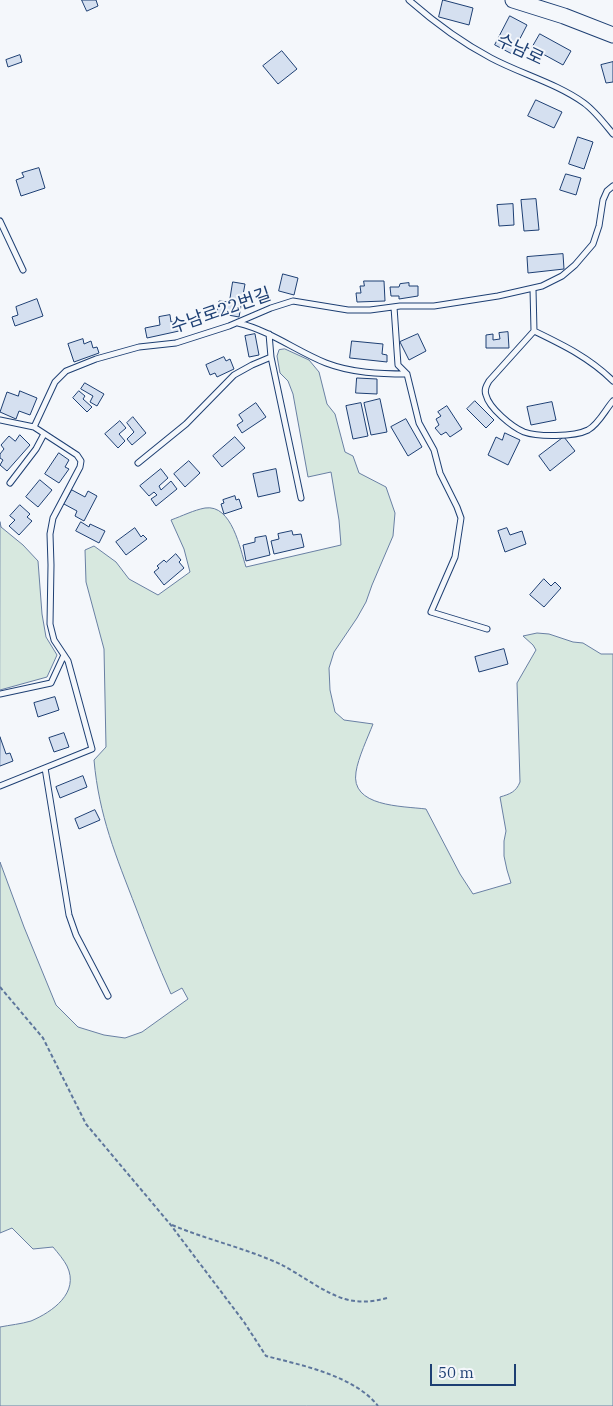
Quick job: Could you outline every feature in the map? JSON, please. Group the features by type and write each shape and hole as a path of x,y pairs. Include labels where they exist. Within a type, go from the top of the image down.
{"street":[{"path":"520,1 613,35"}],"lane":[{"name":"수남로","path":"409,0 433,21 473,48 574,96 595,112 613,134"},
{"name":"수남로22번길","path":"34,428 55,382 66,371 96,358 139,347 176,343 238,323 271,308 293,301 348,310 370,310 434,306 542,286 562,276 584,255 597,236 604,196 613,186"},
{"path":"0,221 23,270"},
{"path":"533,289 534,330 485,387 488,401 503,418 518,429 536,434 575,434 590,428 597,423 613,401"},
{"path":"394,307 398,365 407,374 419,423 434,450 440,473 461,518 455,557 431,612 486,629"},
{"path":"238,323 256,327 327,363 371,373 407,374"},
{"path":"534,330 568,347 596,365 613,381"},
{"path":"269,334 271,357 300,498"},
{"path":"138,463 186,424 228,380 243,369 271,357"},
{"path":"0,420 34,428 77,455 81,461 80,467 53,518 50,534 50,624 54,640 68,661 92,749 0,786"},
{"path":"10,483 36,449 44,434"},
{"path":"0,694 51,682 64,655"},
{"path":"45,768 69,915 76,935 108,996"}],"path":[{"path":"0,987 43,1038 86,1124 170,1224 244,1322 266,1356 311,1368 356,1386 378,1406"},
{"path":"170,1224 202,1237 240,1247 280,1264 343,1298 358,1302 387,1298"}],"shaded area":[{"path":"285,349 309,360 319,372 327,404 335,414 345,452 353,456 359,473 386,487 395,513 393,536 366,602 334,652 329,668 330,690 335,712 344,720 373,724 357,766 356,784 361,792 369,798 380,802 426,809 460,874 473,894 511,883 504,856 506,831 500,797 512,792 520,782 517,683 536,650 523,636 537,633 549,634 573,642 583,643 601,654 613,654 613,1406 0,1406 0,1327 31,1321 55,1307 67,1293 70,1285 70,1276 66,1264 53,1247 33,1249 12,1228 0,1233 0,862 56,1005 78,1027 104,1035 125,1038 142,1032 188,999 182,988 171,994 144,930 104,818 94,760 106,747 104,649 86,582 85,550 94,546 116,562 129,579 158,595 190,572 184,549 171,520 201,509 214,509 222,513 228,520 238,539 246,567 341,545 331,472 308,477 293,394 288,381 280,373 277,356 279,350"},
{"path":"0,522 1,527 23,545 38,561 42,614 46,637 57,655 47,677 0,690"}],"building":[{"path":"82,0 96,0 98,6 87,11"},
{"path":"443,0 473,8 469,25 439,17"},
{"path":"510,16 527,25 512,54 495,45"},
{"path":"540,34 571,51 563,65 532,48"},
{"path":"282,51 297,69 278,84 263,66"},
{"path":"20,55 22,62 8,67 6,60"},
{"path":"613,62 613,82 606,83 601,65"},
{"path":"536,100 562,112 554,128 528,116"},
{"path":"578,137 593,142 584,169 569,164"},
{"path":"39,168 45,188 21,196 16,180 24,177 22,173"},
{"path":"566,174 581,178 576,195 560,190"},
{"path":"536,199 539,230 524,231 521,200"},
{"path":"513,204 514,225 499,226 497,205"},
{"path":"563,254 564,269 528,273 527,257"},
{"path":"283,274 298,278 294,295 279,291"},
{"path":"364,281 384,281 385,301 357,302 356,293 361,293 360,286 364,286"},
{"path":"233,282 245,284 239,317 217,313 219,301 229,302"},
{"path":"409,283 409,286 418,286 418,296 399,299 399,296 391,296 390,287 399,287 400,284"},
{"path":"37,299 43,316 15,326 12,317 18,315 16,307"},
{"path":"170,315 171,322 177,321 179,331 147,338 145,328 160,325 159,317"},
{"path":"508,332 509,348 486,348 486,335 493,334 493,340 500,339 499,333"},
{"path":"255,334 259,355 249,357 245,336"},
{"path":"418,334 426,351 409,360 400,342"},
{"path":"83,339 84,344 91,341 93,348 97,347 99,353 74,362 68,344"},
{"path":"352,341 383,344 382,354 387,355 387,362 350,358"},
{"path":"224,357 226,361 230,359 234,369 217,377 215,373 210,375 206,365"},
{"path":"357,378 377,379 377,394 356,393"},
{"path":"85,383 104,394 97,406 90,402 93,396 81,389"},
{"path":"20,391 37,398 30,415 19,411 16,419 0,412 7,392 18,396"},
{"path":"79,391 85,396 83,399 92,407 87,412 73,398"},
{"path":"380,399 387,432 371,435 364,403"},
{"path":"475,401 494,420 486,428 467,409"},
{"path":"552,402 556,420 531,425 527,407"},
{"path":"256,403 266,417 242,433 237,425 243,421 239,415"},
{"path":"361,403 368,436 353,439 346,406"},
{"path":"447,406 462,429 450,437 446,432 441,435 435,428 439,425 436,419 441,416 438,412"},
{"path":"133,417 146,433 132,445 127,439 134,432 127,423"},
{"path":"406,419 422,447 408,456 391,427"},
{"path":"120,421 126,428 119,434 125,441 118,448 105,434"},
{"path":"505,433 520,440 508,465 488,455 496,437 502,440"},
{"path":"20,435 30,445 7,471 0,465 3,460 0,458 0,454 4,449 1,445 9,436 15,441"},
{"path":"235,437 245,448 222,467 213,456"},
{"path":"564,437 575,451 550,471 539,456"},
{"path":"59,453 69,460 65,467 69,469 59,483 45,474"},
{"path":"189,461 200,473 185,487 174,474"},
{"path":"161,469 168,478 159,486 161,490 171,481 177,489 156,506 151,499 157,495 154,492 149,496 140,486"},
{"path":"276,469 280,492 258,497 253,474"},
{"path":"40,480 52,490 38,507 26,497"},
{"path":"72,490 85,497 88,491 97,496 84,521 75,516 77,511 64,504"},
{"path":"235,496 236,500 239,499 242,508 224,514 221,504 224,503 223,500"},
{"path":"20,505 30,514 27,517 32,521 19,535 9,526 15,520 10,516"},
{"path":"81,522 89,527 90,524 105,531 99,543 76,531"},
{"path":"135,528 141,537 143,535 147,539 126,555 116,542"},
{"path":"507,528 510,535 522,531 526,544 505,552 498,531"},
{"path":"292,531 293,535 301,534 304,547 274,554 271,541 279,539 278,534"},
{"path":"266,536 270,555 246,561 243,545 255,542 255,538"},
{"path":"176,554 184,568 164,585 154,572 159,568 157,566 164,560 166,562"},
{"path":"544,579 551,586 555,582 561,588 544,607 530,595"},
{"path":"504,649 508,664 479,672 475,657"},
{"path":"55,697 59,710 38,717 34,703"},
{"path":"64,733 69,747 54,752 49,738"},
{"path":"0,737 6,754 10,753 13,761 0,766"},
{"path":"83,776 87,787 60,798 56,787"},
{"path":"95,810 100,820 79,829 75,819"}]}
